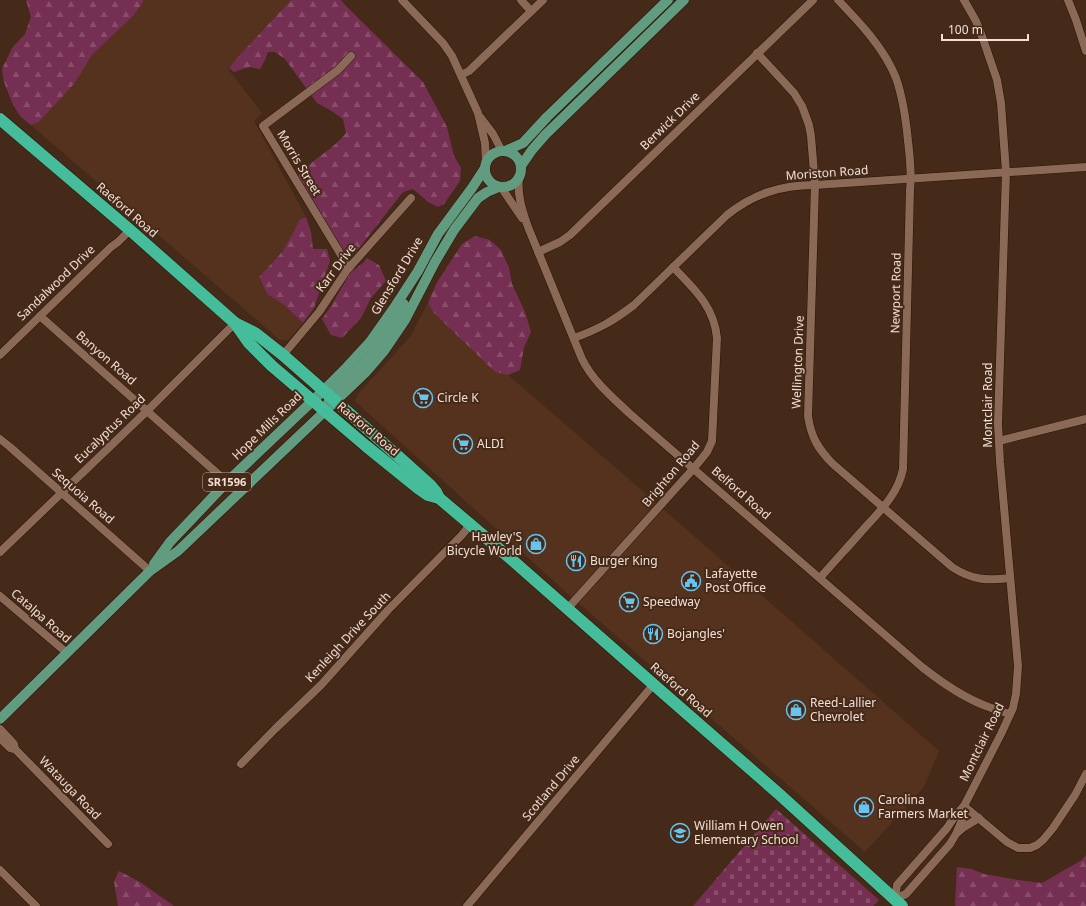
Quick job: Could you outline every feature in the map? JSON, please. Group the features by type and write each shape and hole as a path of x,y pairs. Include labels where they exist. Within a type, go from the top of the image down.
{"highway":[{"name":"Raeford Road","path":"0,119 235,322 255,333 283,355 400,457 430,485 439,498 568,608 653,685 784,798 899,903"},
{"name":"Raeford Road","path":"235,322 253,348 312,401 418,488 428,495 439,498"}],"main road":[{"path":"504,151 511,152 516,156 521,166 521,172 515,182 510,185 500,187 488,180 485,165 489,157 493,153 504,151 523,143 547,117 668,0"},
{"path":"521,166 545,135 684,0"},
{"name":"Glensford Drive","path":"330,396 363,363 381,342 402,308 418,271 438,234 472,188 485,165"},
{"name":"Glensford Drive","path":"330,396 376,362 405,320 454,230 474,202 482,195 500,187"},
{"name":"Hope Mills Road","path":"150,571 170,542 227,482 312,401 330,396"},
{"name":"Hope Mills Road","path":"0,719 150,571 178,551 325,412 330,396"}],"street":[{"path":"402,0 443,43 452,56 478,113 485,143 485,165"},
{"path":"521,0 531,11"},
{"path":"461,75 469,71 543,0"},
{"name":"Berwick Drive","path":"538,252 560,242 570,235 813,0"},
{"name":"Newport Road","path":"820,578 883,507 899,484 904,469 911,179 906,120 896,78 884,56 860,24 838,0"},
{"name":"Montclair Road","path":"899,903 897,886 964,806 1001,734 1010,714 1016,694 1018,666 998,416 1006,172 1001,102 997,80 983,39 976,21 964,0"},
{"path":"1068,0 1086,51"},
{"name":"Wellington Drive","path":"757,53 799,99 805,112 811,136 815,185 808,416 814,439 825,455 958,571 981,579 996,580 1010,578"},
{"name":"Morris Street","path":"349,268 263,126 338,70 351,56"},
{"path":"478,113 504,151"},
{"name":"Moriston Road","path":"574,338 595,330 622,315 739,206 775,190 791,186 1086,167"},
{"name":"Belford Road","path":"519,177 519,198 528,227 582,359 595,380 629,413 922,667 937,679 971,699 985,706 1010,714"},
{"name":"Belford Road","path":"500,187 528,227"},
{"name":"Karr Drive","path":"283,355 319,312 349,268 411,198"},
{"name":"Sandalwood Drive","path":"0,355 107,250 130,230"},
{"name":"Brighton Road","path":"568,608 694,468 707,452 712,441 717,345 716,330 710,311 704,301 673,268"},
{"name":"Banyon Road","path":"40,316 148,410 227,482"},
{"name":"Eucalyptus Road","path":"0,552 148,410 235,322"},
{"path":"999,441 1086,420"},
{"name":"Sequoia Road","path":"0,439 150,571"},
{"name":"Kenleigh Drive South","path":"241,764 320,685 388,610 470,525"},
{"name":"Catalpa Road","path":"0,596 67,653"},
{"name":"Scotland Drive","path":"467,906 653,685"},
{"name":"Watauga Road","path":"0,729 10,748 15,749 108,844"},
{"path":"964,806 1007,842 1014,846 1026,848 1034,846 1043,840 1063,813 1086,774"},
{"name":"Montclair Road","path":"899,903 950,844 962,820 964,806"},
{"path":"956,834 964,827 980,818"},
{"path":"0,870 36,906"}],"shaded area":[{"path":"143,0 291,0 228,69 262,113 254,121 306,217 299,220 283,251 259,277 267,294 283,304 303,323 289,340 280,340 31,125 38,123 74,84 92,55 134,15"},
{"path":"428,303 434,313 495,372 508,375 939,751 923,788 865,852 566,592 355,401 358,394 410,337"}],"green space":[{"path":"26,0 143,0 134,15 92,55 74,84 38,123 31,125 21,117 13,105 4,82 2,69 12,48 25,34 31,17"},
{"path":"291,0 341,0 423,82 447,127 454,156 461,168 460,181 444,204 438,207 428,202 413,189 403,192 356,252 349,255 338,245 300,181 299,175 346,133 343,119 317,103 285,59 275,52 268,52 260,69 249,67 234,72 229,68"},
{"path":"306,217 311,232 313,249 327,249 330,261 314,308 303,323 283,304 267,294 259,277 283,251 299,220"},
{"path":"475,236 490,240 501,250 509,268 512,284 525,312 531,332 524,347 520,370 508,375 495,372 434,313 428,303 436,284 462,244"},
{"path":"367,258 379,265 386,281 371,298 361,318 342,338 331,335 322,319 350,273"},
{"path":"776,809 879,900 873,906 693,906"},
{"path":"1086,855 1086,906 955,905 957,867 971,869 984,874 1042,883 1082,860"},
{"path":"119,871 140,882 174,906 118,906 114,882"}],"place":[{"name":"Circle K","path":"423,398"},
{"name":"ALDI","path":"463,444"},
{"name":"Hawley'S Bicycle World","path":"536,544"},
{"name":"Burger King","path":"576,561"},
{"name":"Lafayette Post Office","path":"691,581"},
{"name":"Speedway","path":"629,602"},
{"name":"Bojangles'","path":"653,634"},
{"name":"Reed-Lallier Chevrolet","path":"796,710"},
{"name":"Carolina Farmers Market","path":"864,807"},
{"name":"William H Owen Elementary School","path":"680,833"}]}
